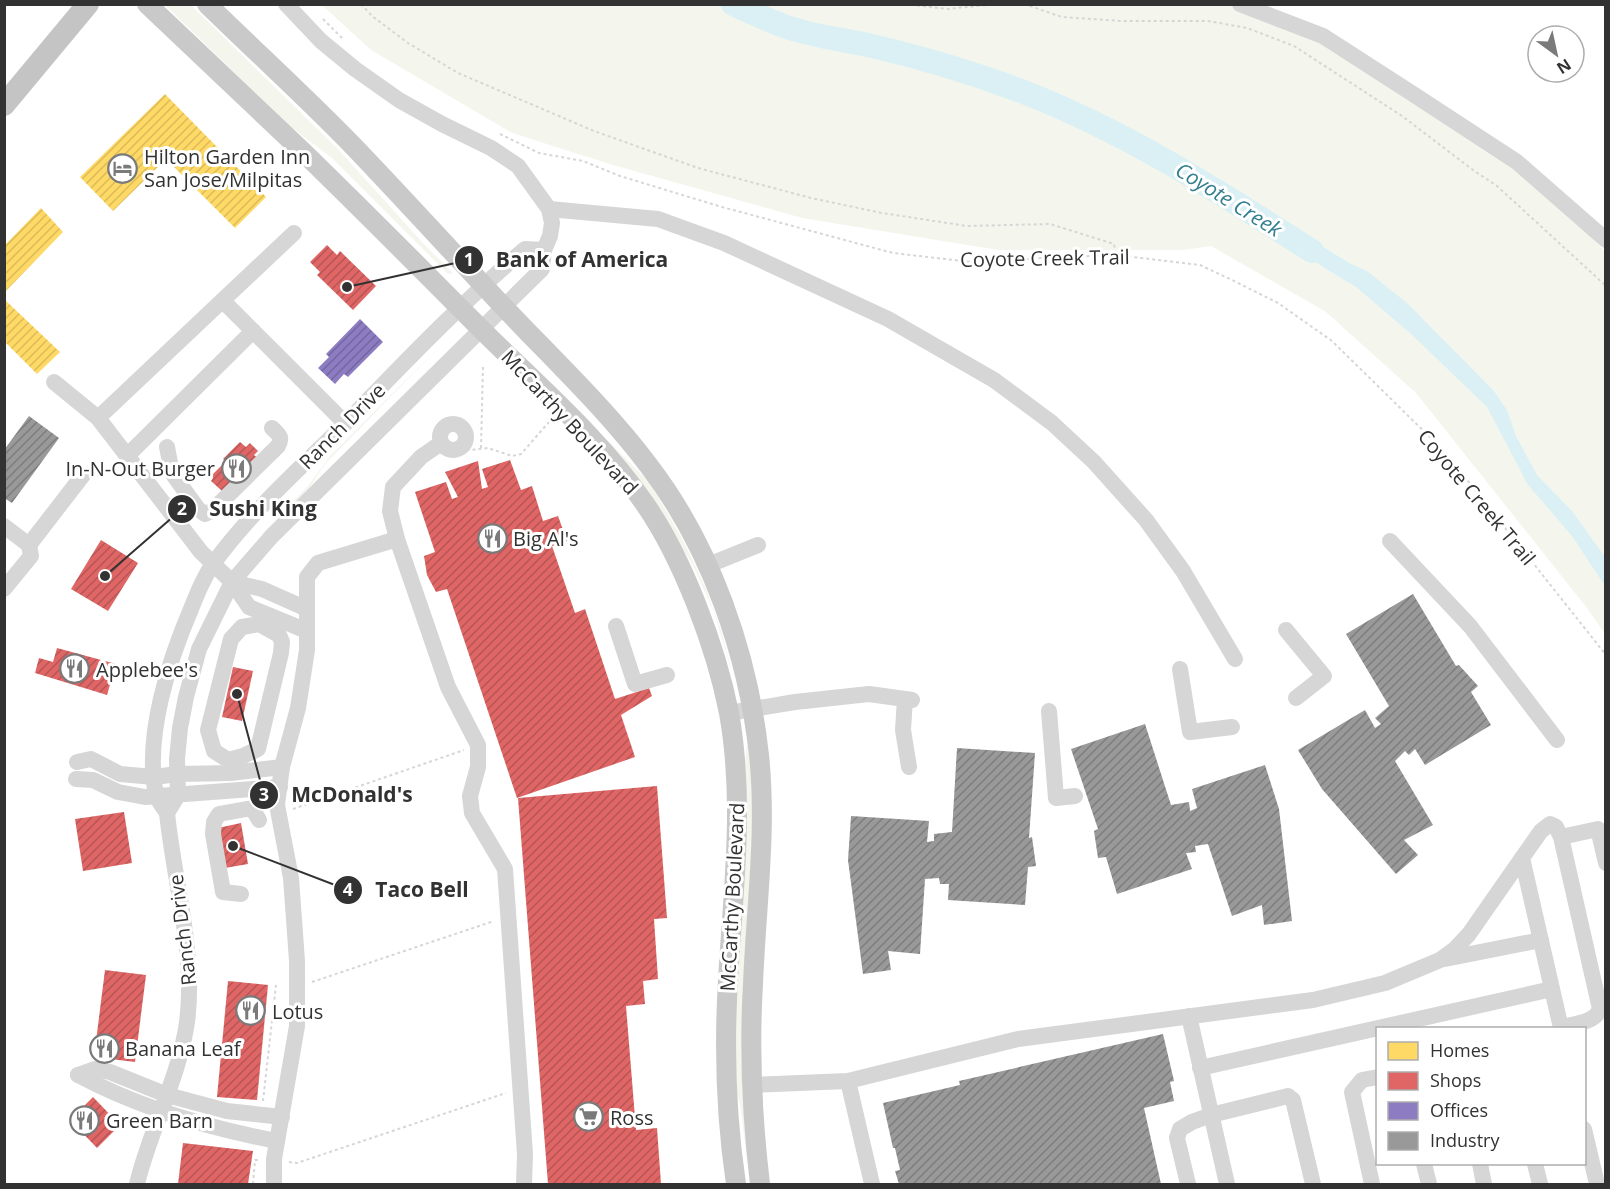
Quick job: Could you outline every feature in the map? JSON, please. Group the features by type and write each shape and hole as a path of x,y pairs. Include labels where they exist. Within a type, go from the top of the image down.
{"highway":[{"path":"4,105 88,4"}],"main road":[{"name":"McCarthy Boulevard","path":"147,4 302,151 583,431 623,475 647,506 677,560 706,633 729,713 737,798 737,842 728,979 726,1069 736,1185"},
{"name":"McCarthy Boulevard","path":"207,4 355,148 583,389 650,467 684,521 706,566 730,625 752,709 759,754 762,842 753,980 752,1085 760,1185"}],"street":[{"path":"286,4 321,41 355,69 399,100 491,148 518,166 549,209 658,219 724,243 888,319 994,380 1052,423 1094,462 1146,520 1183,571 1235,659"},
{"path":"1240,4 1333,42 1517,162 1605,240"},
{"name":"Ranch Drive","path":"178,795 177,759 180,728 194,664 208,628 232,582 272,537 542,269 544,250 552,223 549,209"},
{"path":"98,418 294,233"},
{"name":"Ranch Drive","path":"137,1185 183,1047 189,1000 187,949 167,813 156,796 153,759 157,725 171,660 197,595 212,565 268,499 460,307 525,249 544,250"},
{"path":"223,301 345,423"},
{"path":"127,456 253,331"},
{"path":"54,382 98,418 212,565 232,582 249,608 307,631"},
{"path":"455,424 463,429 464,443 461,447 448,449 441,442 442,429 455,424"},
{"path":"167,447 172,473 198,509 205,514 212,511 279,446 280,436 272,428"},
{"path":"441,442 421,457 393,487 390,511 397,539 448,687 478,745 478,767 470,796 472,813 505,868 525,1154 524,1185"},
{"path":"29,545 83,475"},
{"path":"4,526 29,545 31,556 4,590"},
{"path":"274,1185 274,1159 297,1033 297,984 291,878 277,805 282,767 298,708 307,650 307,577 318,563 397,539"},
{"path":"1390,541 1470,626 1557,740"},
{"path":"706,566 758,545"},
{"path":"232,582 262,589 307,609"},
{"path":"259,624 279,635 281,647 265,725 258,749 228,760 214,752 208,730 231,639 242,627 259,624"},
{"path":"616,626 635,684 667,675"},
{"path":"1286,630 1324,676 1296,698"},
{"path":"281,647 307,650"},
{"path":"1180,669 1190,732 1232,727"},
{"path":"729,713 868,694 908,699 903,730 909,767"},
{"path":"1048,711 1056,798 1075,796"},
{"path":"265,725 292,733"},
{"path":"77,762 91,759 120,774 154,777 231,773 282,767"},
{"path":"76,779 93,780 118,792 145,797 280,787"},
{"path":"167,813 178,795"},
{"path":"240,894 223,892 213,834 214,822 219,814 252,808 259,820"},
{"path":"1440,960 1455,949 1469,934 1541,831 1550,824 1556,827 1561,837 1603,1009 1590,1020 1565,1027"},
{"path":"1561,837 1598,829 1605,863"},
{"path":"1522,858 1561,1027"},
{"path":"752,1085 848,1081 1018,1039 1313,1000 1385,983 1440,960 1541,940"},
{"path":"1383,1027 1552,989"},
{"path":"1189,1016 1227,1185"},
{"path":"1200,1068 1376,1028"},
{"path":"278,1141 224,1131 161,1112 100,1087 78,1075 95,1069 110,1072 167,1095 227,1111 282,1117"},
{"path":"1372,1185 1352,1092 1362,1080 1376,1077"},
{"path":"848,1081 872,1185"},
{"path":"1188,1185 1177,1138 1180,1129 1210,1115 1288,1096 1293,1100 1313,1185"},
{"path":"1586,1138 1597,1185"},
{"path":"1424,1165 1429,1185"},
{"path":"1480,1165 1484,1185"},
{"path":"1535,1165 1540,1185"}],"path":[{"path":"361,4 372,16 408,43 458,73 512,98 594,131 698,168 811,198 882,213 967,226 1050,224 1114,244 1116,255"},
{"path":"905,4 947,9 997,4"},
{"path":"1024,4 1062,17 1121,21 1208,21 1247,28 1294,46 1402,116 1497,186 1605,286"},
{"path":"316,12 349,44"},
{"name":"Coyote Creek Trail","path":"496,133 539,153 583,161 620,176 722,207 893,252 980,263 1116,255 1200,265 1230,279 1278,303 1332,341 1445,452 1605,655"},
{"path":"481,448 483,365"},
{"path":"461,447 470,450 481,448 496,450 512,456 521,454 549,422"},
{"path":"279,814 478,745"},
{"path":"297,984 307,984 490,921 509,921"},
{"path":"262,1115 276,985"},
{"path":"253,1185 255,1160 265,1158 297,1163 520,1089"}],"shaded area":[{"path":"1248,4 1340,40 1517,166 1605,251 1605,634 1587,608 1416,393 1326,312 1211,246 1183,250 998,250 802,218 613,165 512,133 371,50 322,5"},
{"path":"165,5 191,5 338,149 452,274 448,274 332,158 287,124"},
{"path":"1289,226 1351,264 1367,271 1407,303 1494,391 1507,410 1516,436 1537,475 1572,511 1605,557 1605,586 1572,536 1528,485 1487,407 1410,333 1356,287 1282,242"},
{"path":"442,344 325,464 310,487 260,536 308,486 330,456"},
{"path":"511,344 651,484 685,544 705,587 721,630 737,690 715,615 693,565 682,548"},
{"path":"747,743 753,819 741,1041 743,1107 750,1184 741,1110 733,1073 743,783"}],"building: Homes":[{"name":"Hilton Garden Inn San Jose/Milpitas","path":"165,94 266,197 235,228 166,159 113,211 80,177"},
{"path":"41,208 63,232 4,293 4,246"},
{"path":"4,299 60,352 37,374 4,341"}],"building: Shops":[{"path":"327,245 337,255 340,251 376,286 353,310 317,275 320,272 310,262"},
{"name":"In-N-Out Burger","path":"240,442 246,447 250,443 258,451 254,455 260,460 222,491 211,481 213,478 211,476 226,461 223,459"},
{"path":"510,460 521,490 532,486 543,521 558,516 567,541 552,546 575,613 585,609 615,699 649,688 652,696 621,715 635,757 517,798 447,589 436,592 427,575 424,556 435,552 415,492 446,482 452,499 458,497 445,472 478,461 482,489 488,487 482,469"},
{"path":"101,540 138,563 108,611 71,589"},
{"name":"Applebee's","path":"57,648 116,664 107,695 35,673 39,658 53,662"},
{"path":"233,667 253,671 242,721 222,717"},
{"path":"657,786 667,918 654,919 658,979 643,981 645,1004 626,1006 636,1130 657,1128 661,1184 548,1184 518,798"},
{"path":"124,812 132,863 83,871 75,819"},
{"path":"241,823 248,864 225,868 218,828"},
{"path":"105,970 146,975 135,1062 94,1057"},
{"path":"228,981 268,985 257,1100 217,1097"},
{"path":"93,1097 120,1125 97,1148 70,1120"},
{"path":"183,1143 253,1151 248,1184 178,1184"}],"building: Offices":[{"path":"360,319 383,342 348,377 344,374 335,384 318,368 329,357 326,354"}],"building: Industry":[{"path":"29,416 59,438 12,503 4,498 4,450"},
{"path":"1413,594 1456,666 1459,665 1478,686 1471,692 1491,725 1425,765 1415,749 1409,755 1405,751 1395,761 1433,825 1404,840 1418,855 1396,874 1322,789 1298,750 1365,710 1375,728 1381,724 1375,718 1389,706 1346,634"},
{"path":"1145,724 1171,805 1189,802 1190,811 1197,808 1192,789 1265,765 1279,809 1292,921 1264,925 1262,905 1232,916 1208,844 1195,846 1196,852 1186,853 1192,869 1117,894 1106,857 1098,858 1094,831 1098,829 1071,749"},
{"path":"957,748 1035,753 1029,838 1032,837 1036,866 1028,867 1025,905 948,900 949,884 940,884 939,878 925,879 920,954 888,951 891,970 863,974 848,860 851,816 929,821 927,842 934,841 934,834 952,832"},
{"path":"1163,1034 1174,1081 1170,1082 1174,1101 1144,1108 1161,1184 899,1184 895,1171 900,1170 883,1103 960,1085 959,1081"}],"waterway":[{"name":"Coyote Creek","path":"733,4 794,29 945,65 1060,107 1134,143 1242,206 1312,251"}],"place":[{"name":"Hilton Garden Inn San Jose/Milpitas","path":"123,168"},
{"name":"Bank of America","path":"347,287"},
{"name":"In-N-Out Burger","path":"236,468"},
{"name":"Big Al's","path":"492,538"},
{"name":"Sushi King","path":"105,576"},
{"name":"Applebee's","path":"75,669"},
{"name":"McDonald's","path":"237,694"},
{"name":"Taco Bell","path":"233,846"},
{"name":"Lotus","path":"251,1011"},
{"name":"Banana Leaf","path":"104,1048"},
{"name":"Ross","path":"589,1117"},
{"name":"Green Barn","path":"85,1120"}]}
